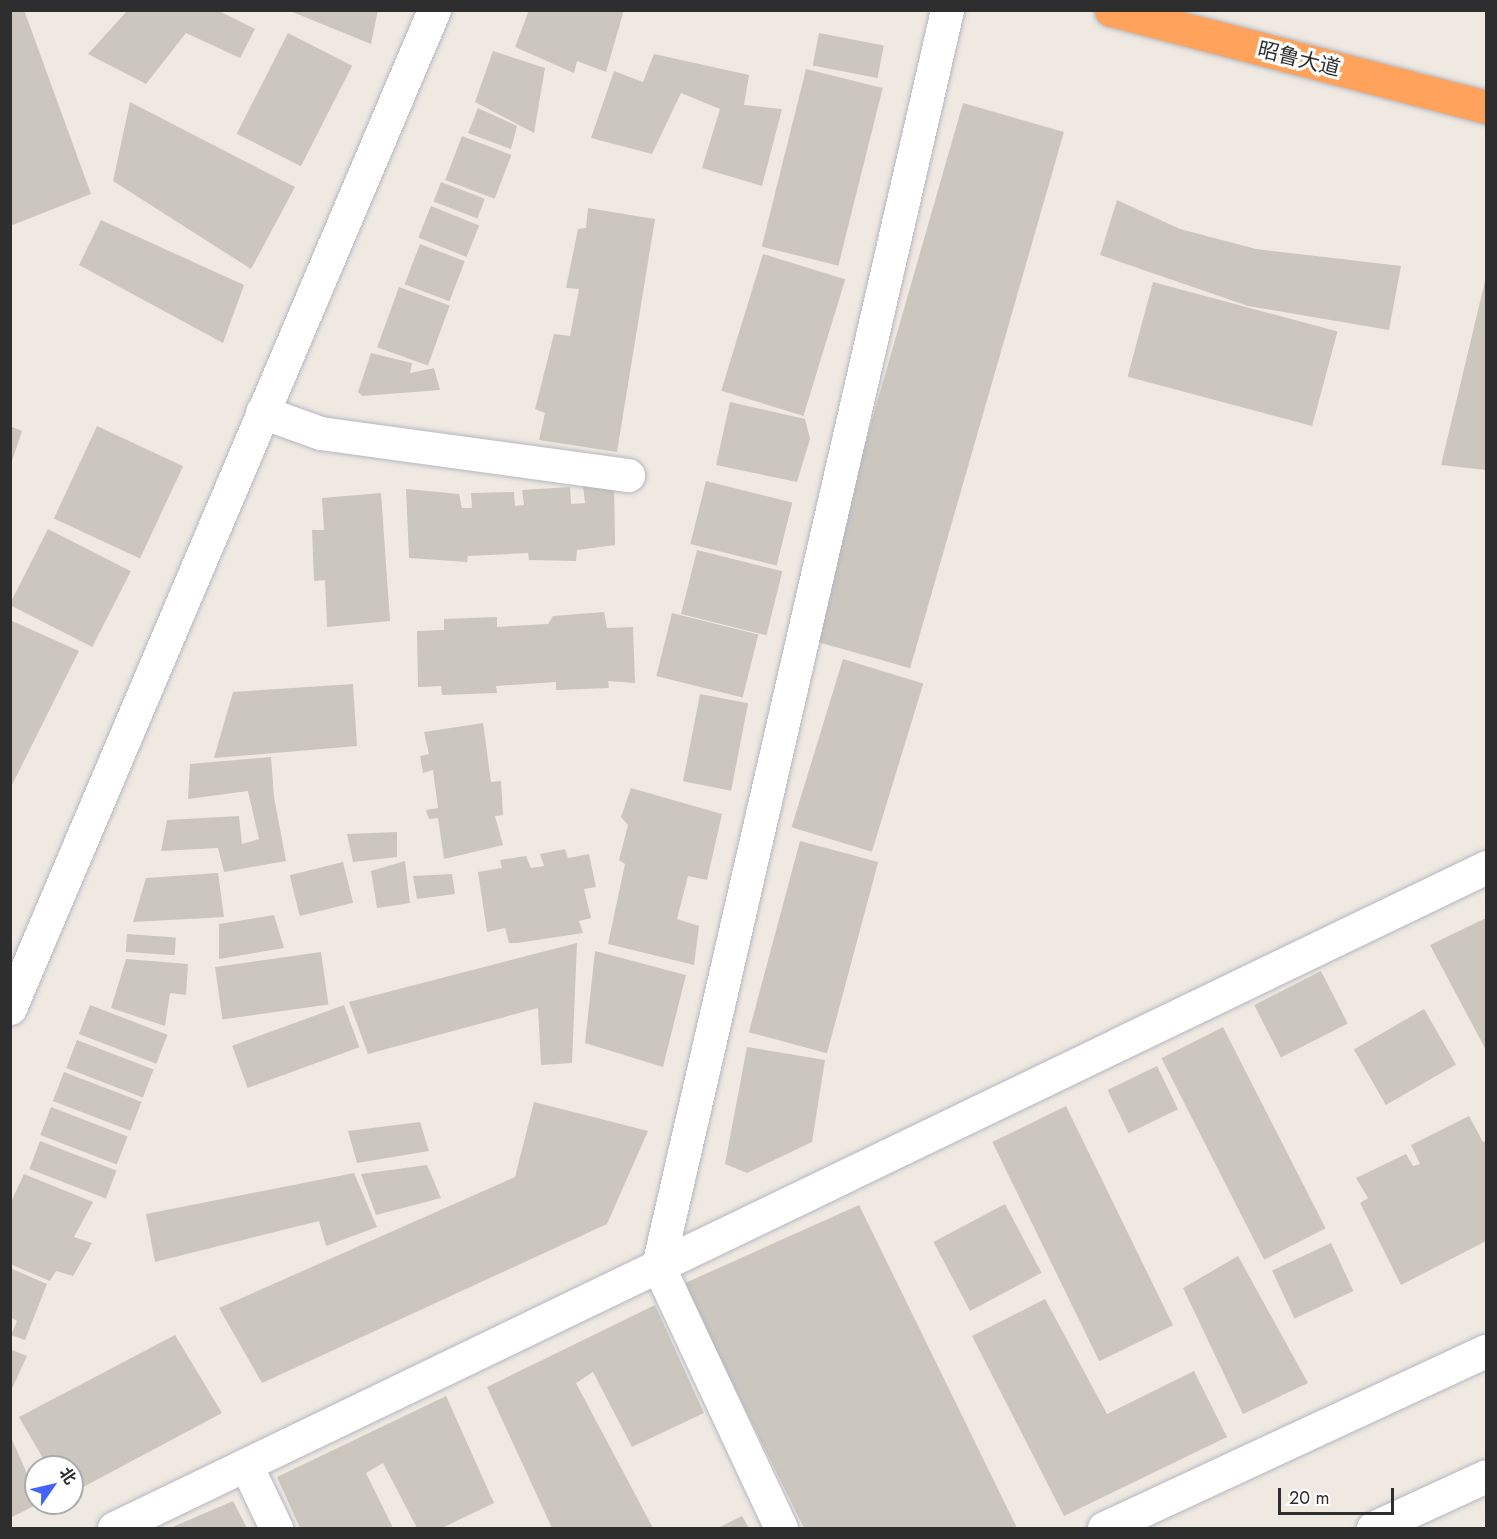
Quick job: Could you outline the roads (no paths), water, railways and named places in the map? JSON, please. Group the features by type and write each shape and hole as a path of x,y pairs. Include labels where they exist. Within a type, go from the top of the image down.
{"highway":[{"name":"昭鲁大道","path":"1111,10 1486,107"}],"street":[{"path":"10,1008 434,10"},
{"path":"781,1528 658,1266 947,10"},
{"path":"262,412 320,434 628,475"},
{"path":"114,1528 1486,867"},
{"path":"1104,1528 1486,1351"},
{"path":"246,1465 276,1528"},
{"path":"1373,1528 1486,1476"}]}
